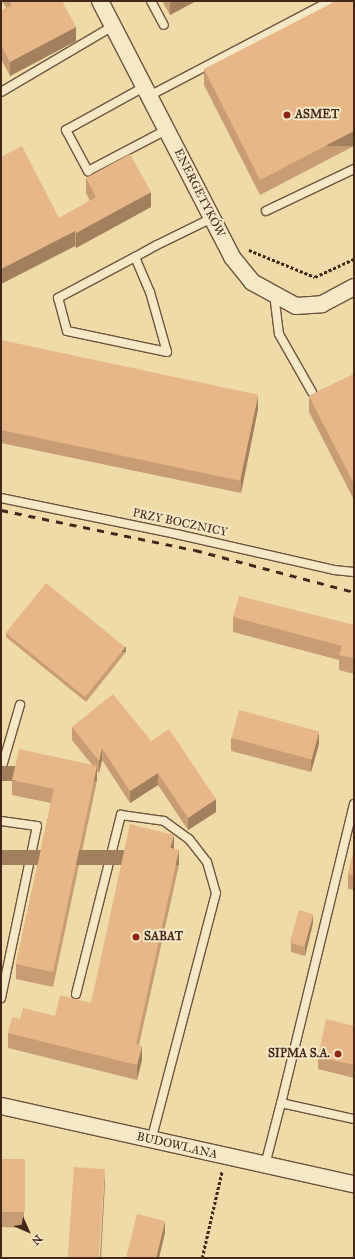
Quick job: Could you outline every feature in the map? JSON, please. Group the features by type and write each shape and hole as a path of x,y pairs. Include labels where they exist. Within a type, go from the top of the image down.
{"street":[{"name":"ENERGETYKÓW","path":"100,1 232,257 252,282 296,306 322,304 354,287"},
{"name":"BUDOWLANA","path":"1,1106 354,1184"}],"lane":[{"path":"151,1 164,25"},
{"path":"166,130 88,171 66,130 330,1"},
{"path":"1,92 113,26"},
{"path":"266,211 354,169"},
{"path":"135,257 150,292 167,352 67,332 58,298 135,257 212,218"},
{"path":"274,294 279,334 312,392"},
{"name":"PRZY BOCZNICY","path":"1,498 176,534 334,570 354,572"},
{"path":"1,770 20,705"},
{"path":"265,1165 354,804"},
{"path":"76,994 120,815 164,821 190,839 207,862 216,893 151,1140"},
{"path":"1,821 37,826 1,998"},
{"path":"281,1103 354,1119"}],"path":[{"path":"249,250 315,277 354,259"},
{"path":"202,1258 222,1169"}],"building":[{"path":"9,1 62,1 76,27 10,62 1,45 1,11 12,5"},
{"name":"ASMET","path":"336,1 354,1 354,131 260,180 204,69"},
{"path":"22,146 59,218 96,197 86,178 130,154 151,192 76,233 75,231 1,269 1,157"},
{"path":"1,340 258,395 240,481 1,430"},
{"path":"354,374 354,484 309,396"},
{"path":"46,583 125,647 85,697 6,633"},
{"path":"239,596 354,625 354,658 339,655 342,646 233,617"},
{"path":"113,694 151,741 169,729 216,799 188,818 158,773 130,791 102,748 99,761 72,727"},
{"path":"239,710 319,731 312,759 231,738"},
{"path":"19,749 97,766 53,972 16,964 54,789 12,780"},
{"name":"SABAT","path":"130,824 174,835 170,848 179,850 136,1044 142,1046 137,1065 8,1033 12,1017 20,1019 23,1008 55,1016 60,995 91,1003"},
{"path":"354,850 354,875 348,874"},
{"path":"299,910 313,914 304,947 290,943"},
{"name":"SIPMA S.A.","path":"326,1019 354,1026 354,1065 318,1057"},
{"path":"1,1159 25,1159 25,1212 1,1212"},
{"path":"74,1167 105,1169 99,1258 68,1258"},
{"path":"137,1214 165,1221 156,1258 126,1258"}],"railway":[{"path":"1,510 195,550 354,592"}],"place":[{"name":"ASMET","path":"287,115"},
{"name":"SABAT","path":"136,937"},
{"name":"SIPMA S.A.","path":"338,1054"}]}
